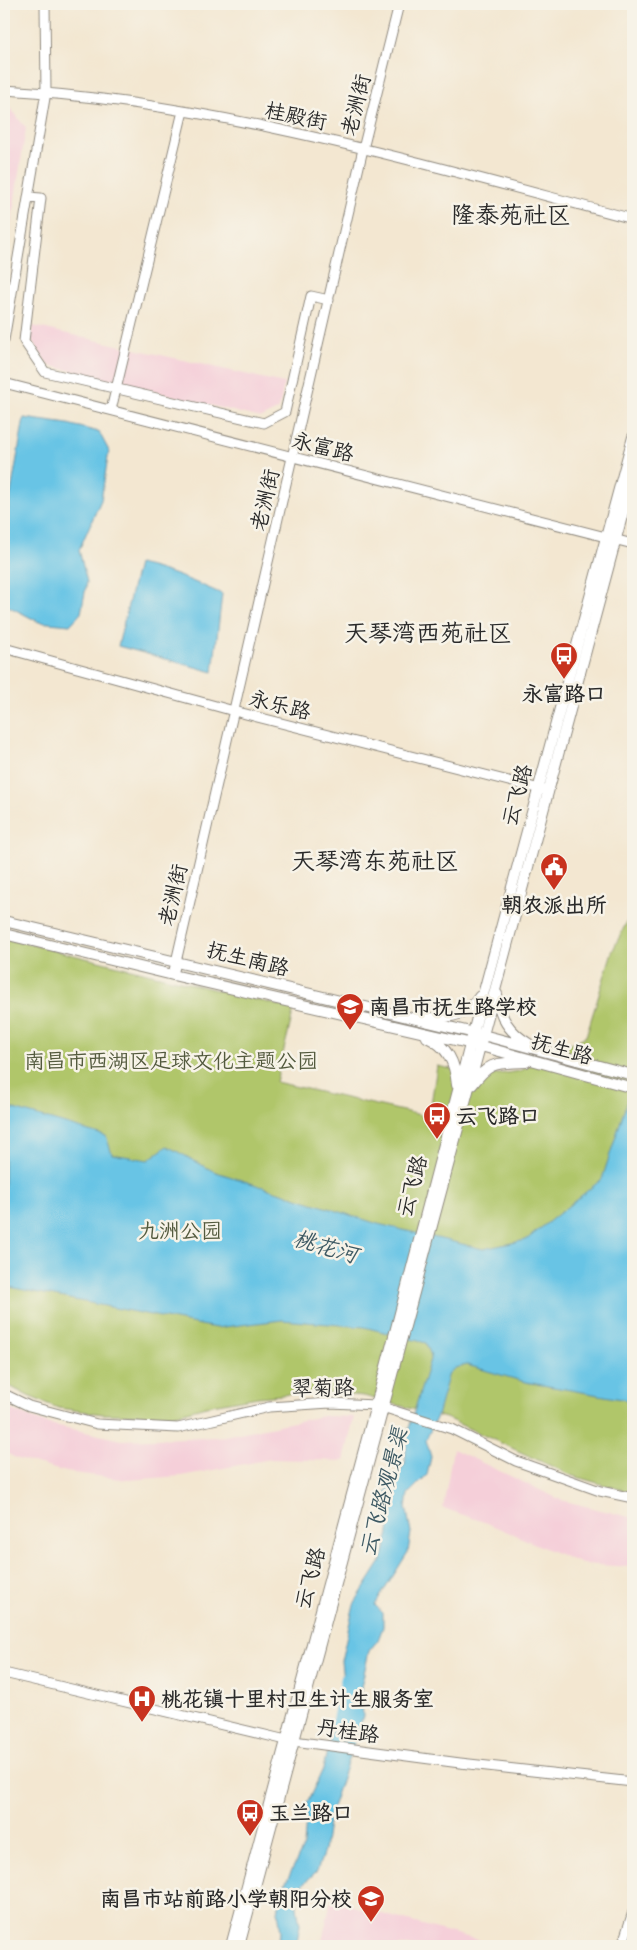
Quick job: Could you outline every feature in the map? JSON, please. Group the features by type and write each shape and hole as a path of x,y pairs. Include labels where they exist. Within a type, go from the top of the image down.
{"main road":[{"name":"云飞路","path":"231,1946 290,1741 396,1345 431,1230 549,791 611,538 633,437"},
{"name":"云飞路","path":"396,1345 422,1222 538,788 611,538 633,475"},
{"name":"抚生南路","path":"4,921 483,1035"},
{"name":"抚生南路","path":"4,934 481,1046"},
{"path":"496,987 497,1002 502,1018 510,1030 539,1049"},
{"path":"414,1018 444,1017 463,1013 475,1005 484,991"},
{"path":"410,1030 438,1043 446,1052 454,1070 457,1091"},
{"name":"抚生路","path":"483,1035 631,1074"},
{"name":"抚生路","path":"481,1046 633,1088"},
{"path":"469,1090 481,1073 489,1066 536,1061"},
{"name":"云飞路","path":"239,1946 290,1741"}],"street":[{"path":"4,340 46,92 45,4"},
{"name":"老洲街","path":"173,975 363,148 399,4"},
{"name":"桂殿街","path":"4,90 46,92 183,111 363,148 633,219"},
{"path":"110,410 183,111"},
{"path":"28,197 41,198 24,341 45,372 264,423 285,412 311,296 328,300"},
{"name":"永富路","path":"4,383 633,544"},
{"name":"永乐路","path":"4,648 234,711 549,791"},
{"name":"翠菊路","path":"4,1394 28,1406 97,1424 178,1428 269,1407 330,1403 380,1406 452,1429 516,1461 600,1491 633,1498"},
{"name":"丹桂路","path":"4,1672 290,1741 367,1752 633,1782"},
{"path":"622,1946 633,1912"}],"shaded area":[{"path":"4,103 6,103 26,128 4,269"},
{"path":"33,326 284,383 279,409 261,418 48,365 31,339"},
{"path":"4,1407 45,1423 121,1440 220,1437 323,1416 354,1417 344,1461 271,1459 181,1476 128,1480 66,1472 18,1459 4,1452"},
{"path":"453,1449 561,1500 633,1518 633,1567 582,1564 487,1523 443,1508"},
{"name":"南昌市站前路小学朝阳分校","path":"331,1900 500,1946 321,1946"}],"green space":[{"name":"九洲公园","path":"633,909 633,1493 573,1476 446,1418 364,1396 315,1392 258,1397 206,1406 172,1415 103,1414 58,1408 28,1396 4,1383 4,938 294,1009 276,1082 429,1117 437,1066 485,1076 520,1071 586,1036 612,952"}],"water":[{"path":"24,418 68,424 99,432 109,451 101,500 79,550 87,582 81,613 70,625 39,622 4,604 4,532"},
{"path":"138,564 170,573 222,594 213,672 118,646"},
{"name":"桃花河","path":"633,1083 633,1139 627,1173 633,1180 633,1401 525,1382 467,1365 455,1368 449,1373 437,1416 426,1440 431,1457 427,1475 408,1494 406,1507 411,1532 408,1552 375,1605 383,1613 383,1627 378,1640 369,1651 361,1687 363,1716 329,1816 324,1851 317,1871 300,1887 296,1900 300,1925 296,1946 276,1946 281,1931 278,1911 282,1890 304,1846 307,1803 323,1769 331,1733 345,1701 341,1661 354,1604 382,1560 389,1533 385,1509 385,1494 405,1464 407,1435 431,1356 426,1343 364,1327 282,1320 216,1328 4,1286 4,1106 106,1136 112,1154 148,1160 167,1146 213,1171 378,1224 483,1249 526,1240 602,1179"}],"waterway":[{"name":"云飞路观景渠","path":"338,1725 348,1678"}],"place":[{"name":"永富路口","path":"564,680"},
{"name":"朝农派出所","path":"554,891"},
{"name":"南昌市抚生路学校","path":"350,1031"},
{"name":"云飞路口","path":"437,1140"},
{"name":"桃花镇十里村卫生计生服务室","path":"142,1723"},
{"name":"玉兰路口","path":"250,1837"},
{"name":"南昌市站前路小学朝阳分校","path":"371,1923"}],"district":[{"name":"隆泰苑社区","path":"511,215"},
{"name":"天琴湾西苑社区","path":"428,633"},
{"name":"天琴湾东苑社区","path":"375,861"}],"park label":[{"name":"南昌市西湖区足球文化主题公园","path":"171,1061"}]}
